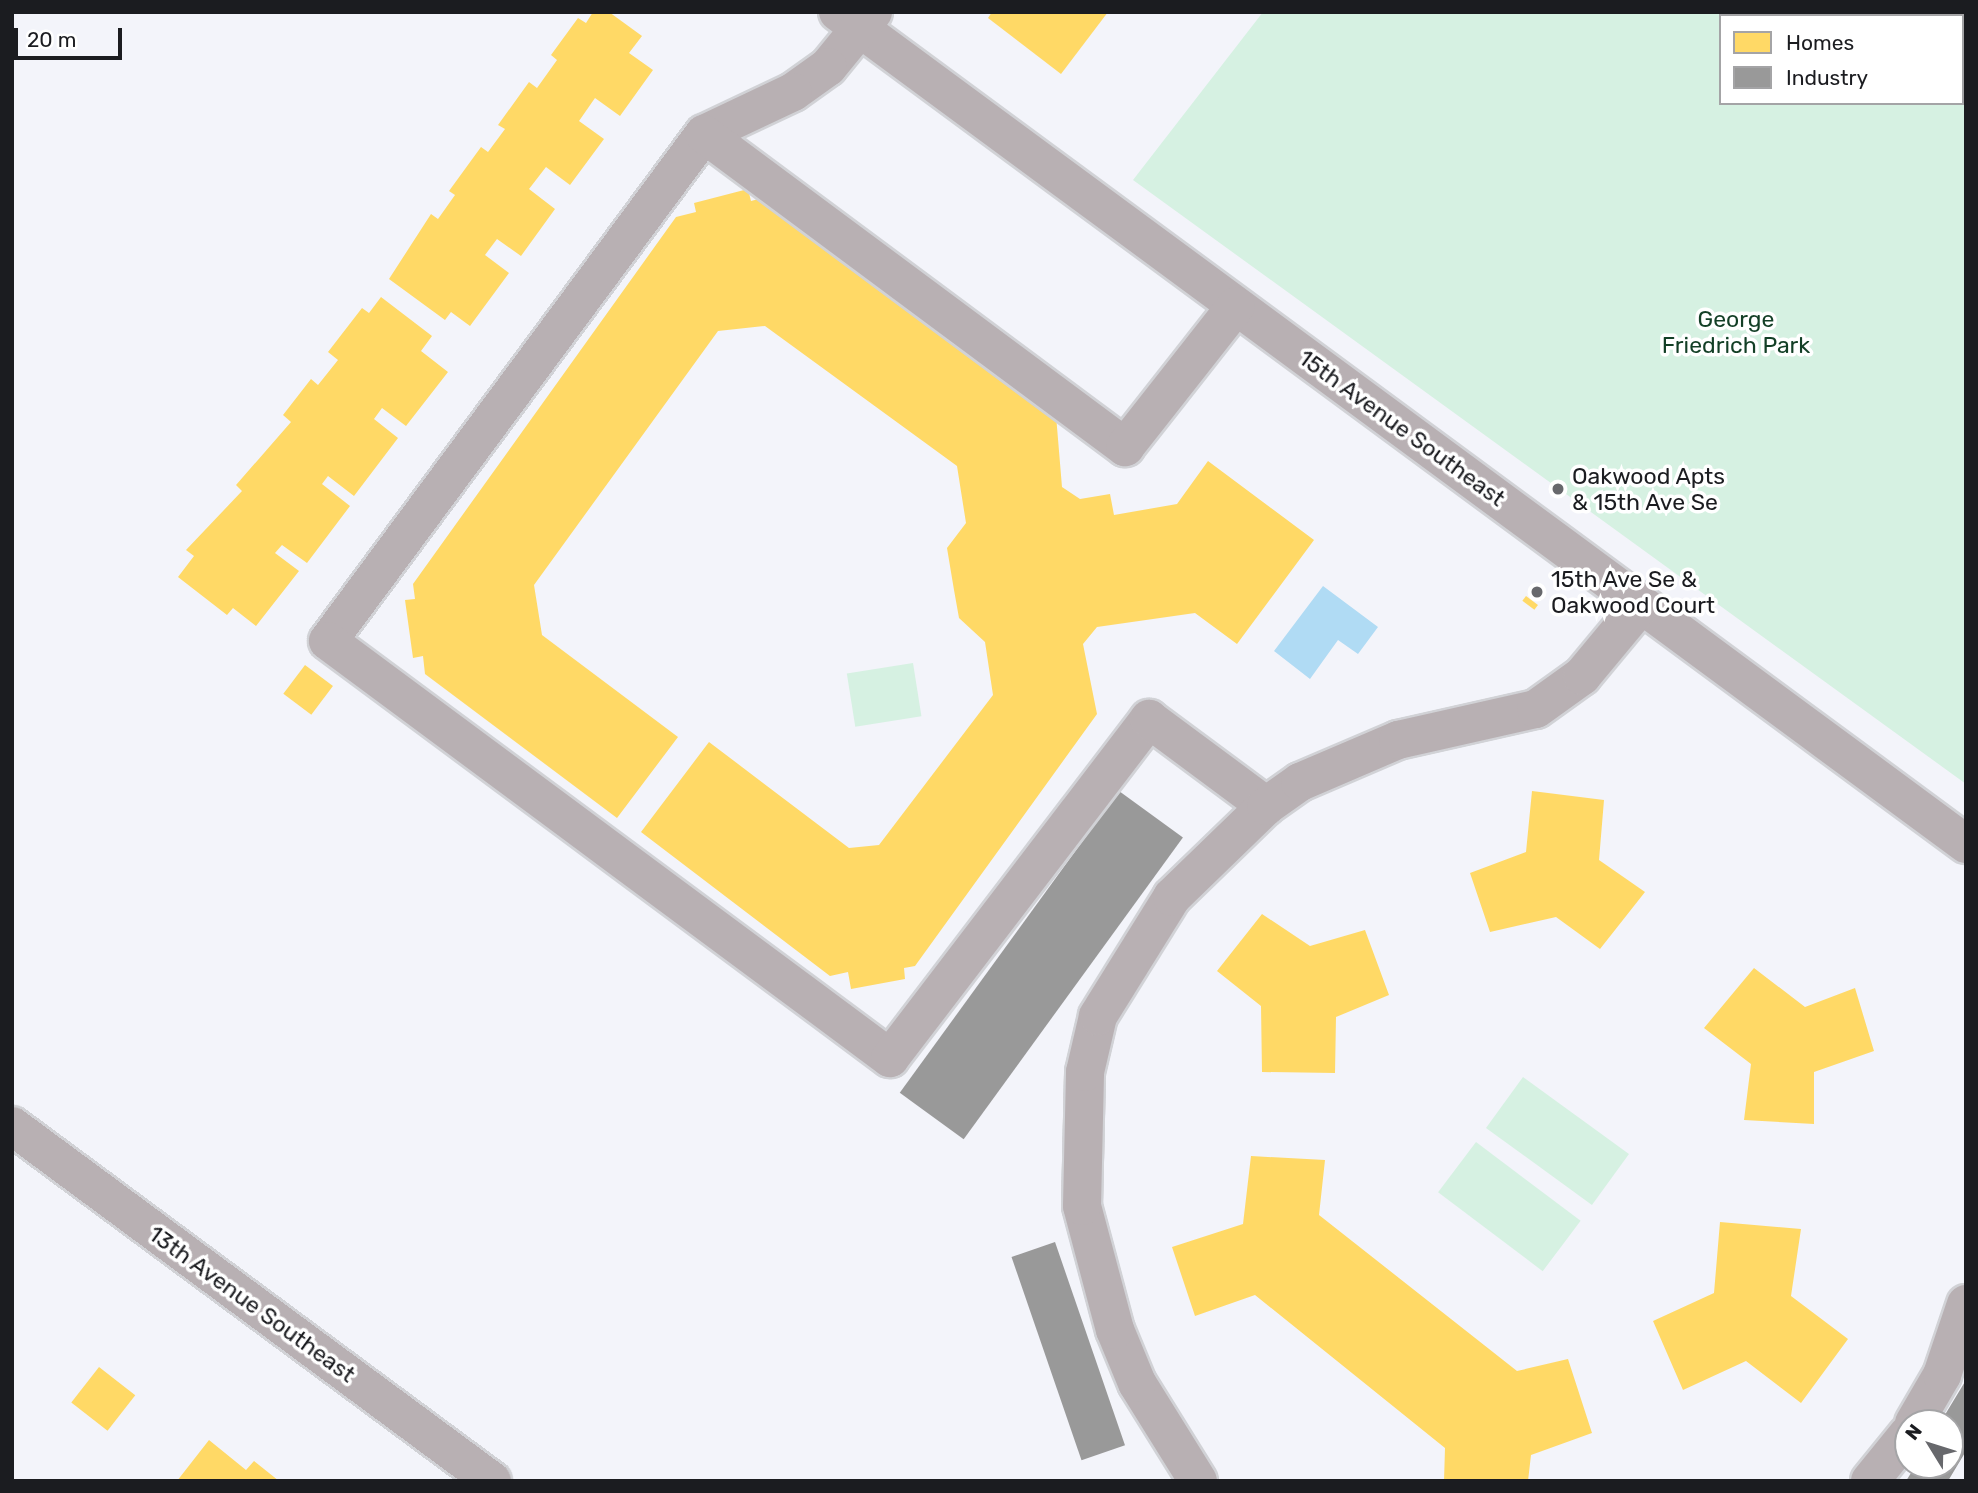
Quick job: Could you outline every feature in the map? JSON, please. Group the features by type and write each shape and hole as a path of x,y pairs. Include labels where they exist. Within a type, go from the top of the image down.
{"street":[{"path":"857,18 828,67 793,92 704,134 328,641 890,1058 1149,719 1266,806"},
{"name":"15th Avenue Southeast","path":"857,18 1237,306 1966,844"},
{"path":"704,134 1125,447 1237,306"},
{"path":"1198,1481 1137,1383 1097,1272 1082,1206 1085,1072 1098,1016 1133,953 1222,842 1266,806 1300,782 1398,740 1535,709 1582,676 1641,605"},
{"name":"13th Avenue Southeast","path":"12,1126 492,1481"},
{"path":"1922,1409 1942,1375 1966,1304"},
{"path":"1870,1481 1894,1451"}],"green space":[{"name":"George Friedrich Park","path":"1263,12 1966,12 1966,784 1133,180"},
{"path":"913,663 921,716 855,727 847,673"},
{"path":"1523,1077 1629,1154 1592,1205 1486,1128"},
{"path":"1476,1142 1581,1221 1543,1271 1438,1192"}],"water":[{"path":"1323,586 1378,627 1358,654 1338,640 1310,679 1274,651"}],"building: Homes":[{"path":"593,12 609,12 642,36 629,53 653,70 620,116 595,98 579,121 604,139 570,185 546,167 529,189 555,209 521,256 497,239 485,255 509,273 470,326 451,312 445,320 389,279 431,214 438,219 455,195 449,191 481,147 488,152 505,129 498,125 529,82 537,88 557,60 551,55 578,18 586,23"},
{"path":"992,12 1108,12 1061,74 988,18"},
{"path":"748,189 751,201 769,196 1056,415 1062,487 1080,499 1110,494 1114,515 1177,504 1208,461 1314,540 1237,644 1195,613 1097,627 1083,644 1097,714 915,966 904,968 905,979 851,989 848,972 830,976 641,832 709,742 849,848 879,845 993,695 985,642 959,618 947,548 966,523 957,466 765,326 718,331 534,585 542,635 678,737 617,818 425,674 423,656 413,658 405,600 415,599 413,584 676,217 696,212 694,203"},
{"path":"381,297 432,336 421,351 448,372 406,426 382,408 374,419 398,438 354,496 328,476 322,484 350,506 307,563 282,545 275,553 299,571 256,626 233,608 227,615 178,577 194,556 186,550 242,491 236,485 291,422 283,415 311,379 318,385 338,360 328,352 362,308 369,313"},
{"path":"1526,596 1538,605 1534,610 1522,601"},
{"path":"305,665 333,686 311,715 283,694"},
{"path":"1532,791 1604,800 1599,860 1645,892 1600,949 1556,917 1490,932 1470,873 1526,852"},
{"path":"1262,914 1310,946 1365,930 1389,995 1336,1017 1335,1073 1262,1072 1261,1006 1217,971"},
{"path":"1754,968 1805,1007 1855,988 1874,1051 1814,1072 1814,1124 1744,1120 1751,1064 1704,1028"},
{"path":"1251,1156 1325,1160 1319,1215 1517,1371 1568,1359 1592,1433 1531,1455 1528,1481 1444,1481 1445,1448 1255,1295 1195,1316 1172,1247 1243,1224"},
{"path":"1720,1222 1801,1229 1791,1296 1848,1339 1801,1403 1746,1361 1683,1390 1653,1321 1714,1293"},
{"path":"99,1367 135,1395 108,1431 71,1402"},
{"path":"209,1440 246,1470 254,1461 279,1481 177,1481"}],"building: Industry":[{"path":"1119,791 1183,837 964,1139 900,1093"},
{"path":"1055,1242 1125,1445 1082,1460 1012,1257"},
{"path":"1966,1380 1964,1454 1964,1409 1948,1409"},
{"path":"1907,1479 1949,1479 1948,1481 1906,1481"}],"place":[{"name":"Oakwood Apts & 15th Ave Se","path":"1558,489"},
{"name":"15th Ave Se & Oakwood Court","path":"1537,592"}]}
